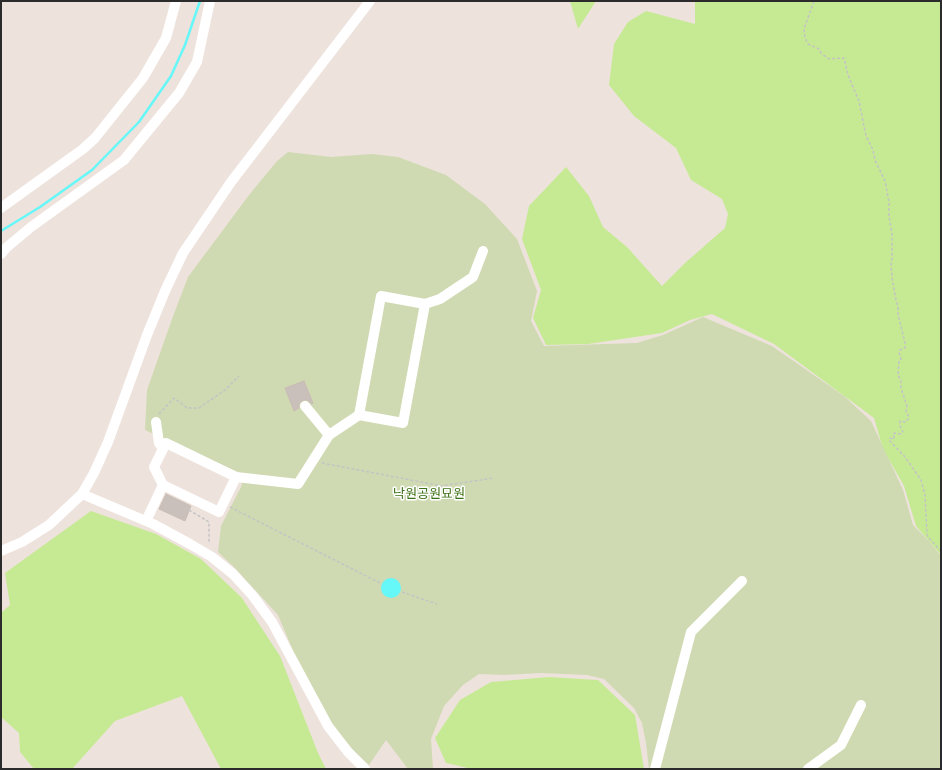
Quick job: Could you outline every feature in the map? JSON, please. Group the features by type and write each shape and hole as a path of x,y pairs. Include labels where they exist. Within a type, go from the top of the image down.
{"street":[{"path":"1,208 83,149 95,138 143,78 166,38 176,1"},
{"path":"1,254 31,227 124,160 134,148 179,93 197,62 210,1"},
{"path":"1,551 22,542 48,524 82,494 94,473 108,442 147,335 165,291 183,253 248,159 369,2"},
{"path":"359,415 381,296 425,304 440,299 473,276 483,251"},
{"path":"236,478 219,512 163,485 154,467 166,443 236,478 298,484 329,435 359,415 403,423 425,304"},
{"path":"304,406 329,435"},
{"path":"156,422 159,443 163,449"},
{"path":"146,521 163,485"},
{"path":"82,494 146,521 190,544 212,557 233,574 253,596 272,622 328,726 348,752 365,769"},
{"path":"655,769 691,632 742,581"},
{"path":"808,769 841,745 861,705"}],"path":[{"path":"814,1 804,29 805,38 808,44 819,49 821,53 829,59 844,58 848,75 859,101 866,136 885,181 889,202 889,216 892,234 892,278 905,344 905,348 899,352 900,359 898,375 901,381 900,388 906,406 906,412 909,417 906,422 900,421 900,426 904,432 901,434 892,434 894,439 890,438 890,441 905,457 921,480 925,495 928,538 941,551"},
{"path":"156,422 159,414 174,398 188,408 199,408 225,390 239,376"},
{"path":"312,461 442,486 493,478"},
{"path":"223,503 380,583"},
{"path":"189,510 209,522 209,542"},
{"path":"402,592 437,604"}],"green space":[{"path":"570,1 596,1 578,29"},
{"path":"695,1 941,1 941,555 916,526 904,486 883,449 874,418 774,344 712,314 690,320 662,333 588,344 546,345 533,318 541,290 522,239 529,206 566,167 589,196 603,227 627,247 662,286 685,263 725,228 728,214 722,199 691,180 676,148 634,116 609,85 614,44 628,22 646,11 695,24"},
{"name":"낙원공원묘원","path":"288,152 331,157 372,154 398,157 446,175 485,204 517,239 537,291 531,321 544,346 637,343 663,335 703,317 772,346 844,396 871,421 903,490 913,525 941,556 941,769 649,769 642,723 634,708 604,679 587,675 541,673 503,675 479,674 463,685 444,706 431,739 433,769 408,769 386,740 369,765 354,751 333,726 294,653 278,615 235,568 218,552 221,526 242,485 240,473 145,430 147,390 188,277 249,195 277,161"},
{"path":"91,511 156,534 201,559 242,598 280,656 318,753 326,769 221,769 182,696 115,721 72,769 34,769 20,752 19,733 1,717 1,613 10,605 5,573"},
{"path":"549,677 598,680 635,715 644,769 472,769 446,763 435,738 460,700 491,682"}],"water":[{"path":"391,578 398,581 401,588 398,595 391,598 384,595 381,588 384,581"}],"building":[{"path":"304,381 313,403 312,404 307,400 304,400 299,403 299,408 294,411 285,388"},
{"path":"166,494 191,506 185,521 159,509"}],"waterway":[{"path":"1,231 40,207 92,170 139,122 171,76 185,45 200,1"}]}
